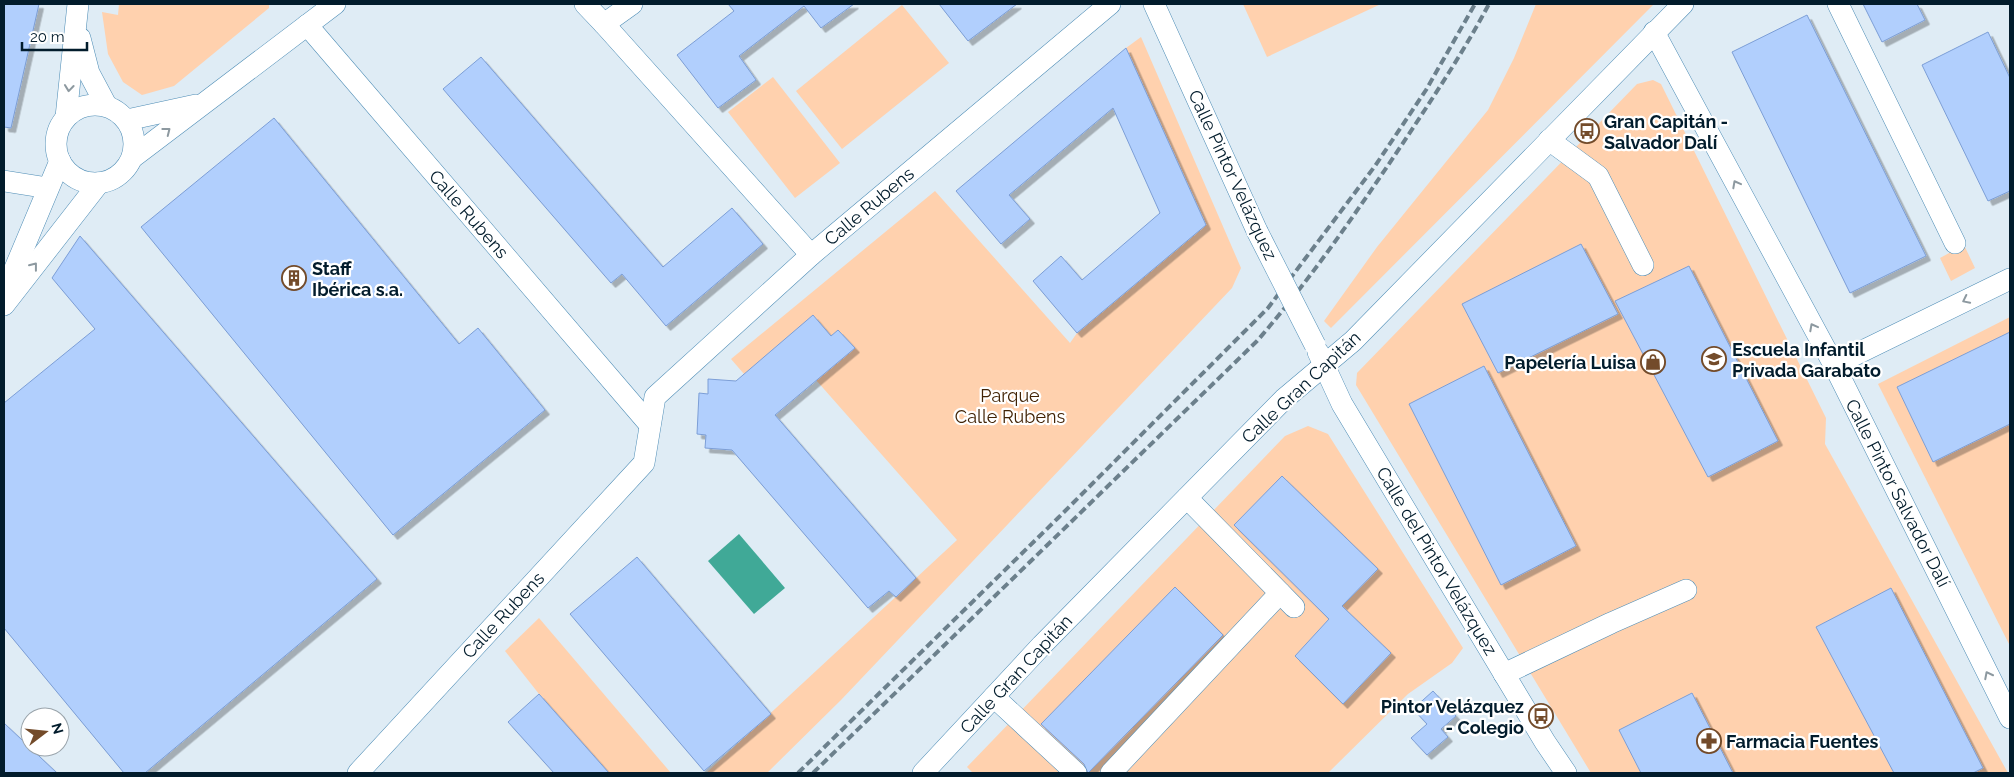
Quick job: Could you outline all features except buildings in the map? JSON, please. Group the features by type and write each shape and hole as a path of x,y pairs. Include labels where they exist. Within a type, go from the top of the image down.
{"street":[{"path":"78,14 66,117 58,131 56,146 60,161 70,173 83,181 99,183 113,179 124,170 132,158 335,4"},
{"path":"585,4 811,255"},
{"path":"604,24 632,4"},
{"name":"Calle Rubens","path":"358,773 644,463 655,397 811,255 1110,4"},
{"name":"Calle Pintor Velázquez","path":"1154,4 1257,232 1314,345"},
{"name":"Calle Gran Capitán","path":"925,772 1042,645 1284,399 1323,364 1354,341 1683,4"},
{"path":"1838,4 1955,244"},
{"path":"78,14 89,72 106,105"},
{"name":"Calle Rubens","path":"307,25 650,425"},
{"name":"Calle Pintor Salvador Dalí","path":"1654,32 1834,365 2010,718"},
{"path":"127,120 202,104"},
{"path":"66,117 84,106 106,105 118,111 127,120 135,138 132,158"},
{"path":"1549,140 1598,176 1643,265"},
{"path":"4,294 60,161"},
{"path":"4,180 48,188"},
{"path":"4,305 99,183"},
{"path":"1834,365 2010,279"},
{"name":"Calle del Pintor Velázquez","path":"1314,345 1342,404 1504,674 1566,773"},
{"path":"1110,773 1287,600 1187,498"},
{"path":"1504,674 1686,590"},
{"path":"994,696 1076,773"}],"green space":[{"path":"119,4 269,4 269,8 174,86 142,95 123,82 108,54 102,12 118,15"},
{"path":"1243,4 1381,4 1267,57"},
{"path":"1536,4 1654,4 1331,328 1324,321 1377,247 1488,110 1514,58"},
{"path":"902,5 949,63 842,149 796,91"},
{"name":"Parque Calle Rubens","path":"1141,37 1241,268 1232,288 841,700 767,773 706,773 957,540 816,380 855,348 838,330 831,336 744,374 731,359 935,191 1070,343 1077,333 1206,225 1126,48"},
{"path":"773,77 840,163 795,198 728,112"},
{"path":"1653,80 1661,84 1826,418 1825,444 2008,773 1591,773 1356,385 1357,373 1637,84"},
{"path":"1964,245 1975,268 1951,281 1940,258"},
{"path":"2010,317 2010,646 1878,384"},
{"path":"1308,426 1328,434 1463,648 1452,663 1408,694 1328,773 973,773 967,767 1285,436"},
{"path":"539,618 671,773 609,773 539,694 505,651"}],"shaded area":[{"path":"739,534 785,588 754,614 708,561"}],"railway":[{"path":"798,773 1058,518 1268,308 1375,166 1426,90 1475,4"},
{"path":"813,773 1257,341 1314,270 1367,196 1447,76 1489,4"}],"place":[{"name":"Gran Capitán - Salvador Dalí","path":"1587,131"},
{"name":"Staff Ibérica s.a.","path":"294,278"},
{"name":"Escuela Infantil Privada Garabato","path":"1714,359"},
{"name":"Papelería Luisa","path":"1653,362"},
{"name":"Pintor Velázquez - Colegio","path":"1541,716"},
{"name":"Farmacia Fuentes","path":"1709,741"}]}
